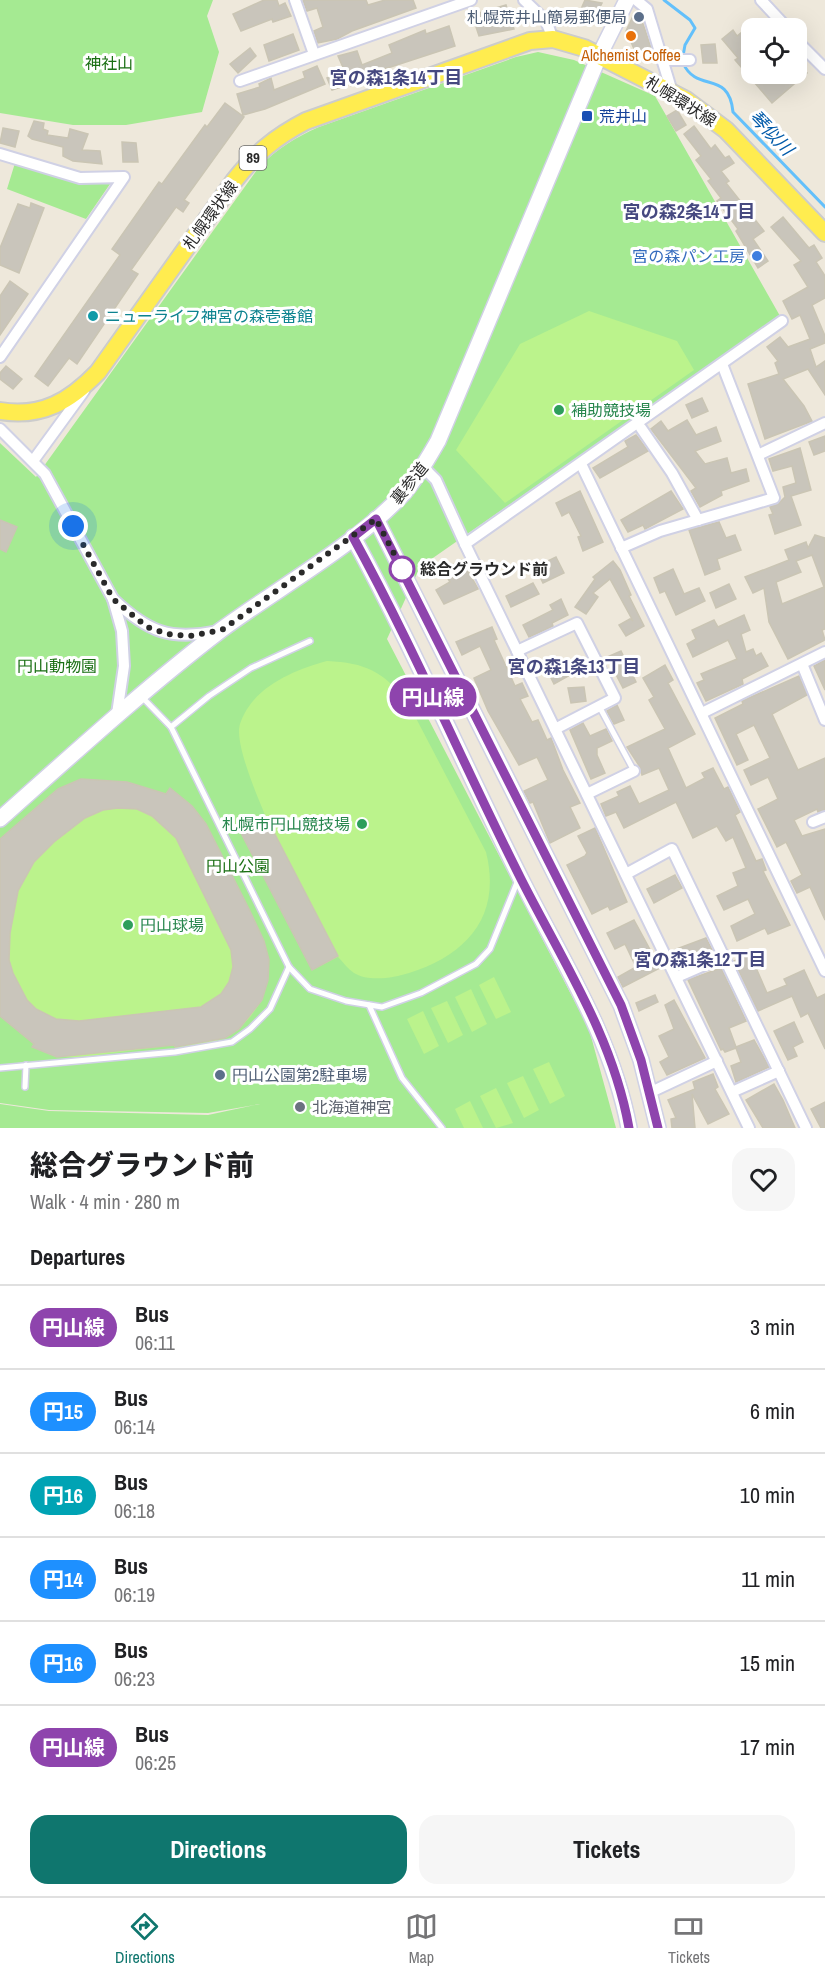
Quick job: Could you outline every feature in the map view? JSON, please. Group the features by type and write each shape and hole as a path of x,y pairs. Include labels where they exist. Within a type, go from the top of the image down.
{"main road":[{"name":"札幌環状線","path":"0,411 24,413 63,403 98,372 234,181 250,160 272,140 306,121 530,41 553,39 600,54 672,92 726,130 825,233"}],"street":[{"path":"296,0 314,54"},
{"path":"240,81 471,0"},
{"path":"524,0 546,21 553,39"},
{"name":"裏参道","path":"0,819 140,695 222,630 376,519 403,495 424,468 447,420 600,54 627,0"},
{"path":"636,0 647,9 667,60 672,92"},
{"path":"761,0 778,18"},
{"path":"807,51 825,69"},
{"path":"667,60 690,60"},
{"path":"0,154 80,178 124,177 0,357"},
{"path":"465,544 782,321"},
{"path":"621,548 660,531 774,498 722,364"},
{"path":"33,461 98,372"},
{"path":"758,455 825,423"},
{"path":"641,428 672,473 698,520"},
{"path":"0,429 45,474 113,599 122,631 124,666 117,714"},
{"path":"581,464 825,971"},
{"path":"424,468 436,480 749,1128"},
{"path":"376,519 621,1005 651,1092 658,1128"},
{"path":"353,537 474,778 521,878 597,1022 613,1065 629,1128"},
{"path":"113,599 147,627 168,634 190,636 222,630"},
{"path":"517,651 577,623 615,698 555,729"},
{"path":"702,713 825,652"},
{"path":"802,664 825,720"},
{"path":"587,794 634,771"},
{"path":"813,822 825,817"},
{"path":"626,873 672,849 806,1128"},
{"path":"677,977 725,956"},
{"path":"651,1092 717,1061"},
{"path":"732,1092 779,1071"}],"lane":[{"path":"171,727 209,696 251,668 310,641"},
{"path":"140,695 171,727 289,967 310,989 346,1001 382,1007 421,993 476,964 490,948 516,881 521,878"},
{"path":"599,706 634,771"},
{"path":"0,1068 175,1052 232,1042 250,1029 270,1009 289,967"},
{"path":"369,1005 402,1078 442,1128"},
{"path":"25,1087 27,1065"}],"green space":[{"name":"神社山","path":"0,0 213,0 207,16 219,52 202,112 126,125 73,125 0,113"},
{"name":"円山公園","path":"538,52 574,60 655,96 780,316 420,567 387,639 589,1029 616,1128 0,1128 0,1104 49,1111 208,1115 260,1104 208,1113 49,1110 0,1103 0,443 36,477 259,167 280,149 319,127 516,57"},
{"path":"15,163 74,180 110,184 86,219 7,189"},
{"name":"補助競技場","path":"589,311 677,341 694,370 505,503 456,450 520,344"},
{"name":"札幌市円山競技場","path":"327,661 352,664 372,671 389,682 407,701 486,852 490,875 489,895 484,914 475,930 448,956 403,975 389,978 367,978 352,971 338,957 312,970 240,831 266,817 240,744 240,724 246,711 264,690 276,682 301,669"},
{"name":"円山球場","path":"81,779 127,782 166,794 170,788 192,806 206,824 264,941 262,1000 239,1029 225,1038 175,1048 174,1045 82,1057 57,1057 32,1047 34,1044 0,1016 0,839 58,789"},
{"path":"494,977 511,1012 496,1019 479,985"},
{"path":"471,989 487,1024 472,1032 455,997"},
{"path":"447,1001 463,1035 448,1043 431,1008"},
{"path":"423,1011 439,1046 424,1054 407,1019"},
{"path":"549,1062 565,1096 550,1104 533,1069"},
{"path":"523,1076 539,1110 524,1118 507,1083"},
{"path":"496,1088 513,1123 496,1128 480,1096"},
{"path":"470,1101 483,1128 464,1128 455,1109"}],"building":[{"path":"264,0 277,0 279,6 285,3 291,16 273,22 272,19 241,31 233,14"},
{"path":"303,0 366,0 368,5 385,0 413,0 416,8 352,31 337,39 318,43 314,31 323,27 317,8 307,11"},
{"path":"585,0 602,3 592,23 578,16"},
{"path":"506,5 514,29 479,36 472,15"},
{"path":"640,13 653,54 645,55 635,51 626,31 633,16"},
{"path":"449,26 455,46 360,77 363,83 351,86 350,84 332,90 327,78 345,72 338,56 357,51 362,65 392,53 389,45 425,30 426,34"},
{"path":"733,30 737,36 741,33 741,67 735,60 738,58 722,39"},
{"path":"293,34 299,50 269,61 264,45"},
{"path":"715,44 717,63 703,63 701,45"},
{"path":"250,48 256,56 238,73 230,64"},
{"path":"317,66 325,84 265,109 243,115 237,94 260,87 259,84 271,78 274,90 305,78 303,72"},
{"path":"756,84 794,84 772,103"},
{"path":"225,103 244,117 184,200 189,203 183,212 176,207 131,270 138,274 77,364 69,358 48,386 35,376 120,255 112,249 159,182 162,184 205,125 207,127"},
{"path":"677,110 686,125 676,131 667,116"},
{"path":"34,121 44,123 43,129 48,131 47,135 68,138 70,129 88,134 82,150 100,151 102,164 73,161 63,156 63,147 32,139 28,136"},
{"path":"694,126 711,149 715,145 725,158 729,156 734,163 721,171 729,181 726,183 764,231 753,239 768,261 758,268 736,231 738,229 717,201 721,198 708,181 711,179 696,160 701,156 684,134"},
{"path":"3,128 19,131 15,147 0,143"},
{"path":"122,142 136,143 138,162 123,162"},
{"path":"31,203 44,208 19,273 0,265 0,248 18,204 30,208"},
{"path":"783,217 809,248 814,245 822,258 816,262 825,276 825,298 812,305 825,336 825,343 810,349 816,367 825,361 825,395 808,369 783,379 804,406 812,421 765,439 748,384 779,374 775,363 778,361 767,347 780,337 788,347 810,339 800,315 792,319 783,301 808,287 794,265 801,261 771,227"},
{"path":"10,281 28,294 0,335 0,296"},
{"path":"6,366 22,379 13,389 0,379 0,373"},
{"path":"702,398 708,411 692,418 686,405"},
{"path":"687,420 696,435 716,427 721,441 695,451 705,464 727,458 731,473 746,469 749,481 721,491 722,495 700,507 691,491 696,488 651,429 661,421 668,431"},
{"path":"636,435 648,451 600,478 593,468 628,447 625,441"},
{"path":"825,436 825,451 814,455 809,442"},
{"path":"800,448 811,490 791,496 801,525 775,534 769,515 773,514 770,507 785,497 783,487 796,483 792,466 773,471 769,459"},
{"path":"580,491 603,542 583,551 578,537 581,536 569,512 562,516 556,503"},
{"path":"671,491 683,509 645,529 643,525 628,532 621,520"},
{"path":"0,520 17,527 6,552 0,549"},
{"path":"719,522 726,538 735,535 741,550 717,559 720,569 705,575 689,530"},
{"path":"815,535 825,538 825,629 822,630 825,640 788,659 769,622 764,588 753,593 745,577 789,560 785,550 806,542 808,548","holes":["812,555 824,587 782,604 776,582 801,572 796,561"]},
{"path":"556,557 564,573 543,583 535,567"},
{"path":"462,560 478,589 444,604 436,590 450,582 443,570"},
{"path":"613,561 620,570 631,595 629,596 644,626 626,636 619,625 630,619 633,621 610,579 593,593 598,597 586,614 575,607 595,579 593,577"},
{"path":"673,569 684,594 699,588 705,601 676,615 665,591 660,593 654,578"},
{"path":"533,583 539,594 511,607 506,596"},
{"path":"729,584 736,599 716,608 710,593"},
{"path":"561,599 568,615 552,623 553,626 529,637 523,625 553,610 550,605"},
{"path":"744,615 750,630 741,634 746,652 753,649 756,656 761,653 768,666 742,679 743,684 706,701 697,683 704,680 701,674 737,659 728,640 693,657 687,644 696,639 692,630 714,620 718,627"},
{"path":"492,627 497,639 494,640 515,686 522,683 528,696 520,699 532,722 538,720 547,740 551,738 563,770 580,803 570,807 580,828 550,843 533,802 530,803 524,791 548,780 537,757 519,765 488,711 474,678 491,670 480,646 462,655 456,642"},
{"path":"621,651 636,682 623,688 607,657"},
{"path":"564,659 572,674 554,684 546,668"},
{"path":"825,660 825,690 814,666"},
{"path":"665,665 673,680 668,683 695,734 668,748 686,788 705,778 702,773 713,768 724,789 728,787 740,812 735,815 756,861 762,859 766,870 763,871 790,925 768,934 765,928 737,941 731,926 755,914 748,899 724,910 717,896 738,886 733,873 746,868 733,837 726,841 717,826 693,838 676,802 624,828 616,812 606,816 601,804 619,796 617,792 630,786 639,804 669,790 659,768 642,775 640,767 627,747 665,729 649,700 654,697 643,678"},
{"path":"799,676 807,695 772,714 798,770 825,758 825,810 818,812 817,809 794,820 802,836 825,829 825,920 810,887 797,893 791,881 802,875 786,842 777,847 758,809 778,799 768,777 751,785 744,770 770,758 754,725 736,734 748,760 737,765 715,718 743,704 742,701"},
{"path":"584,687 586,701 571,703 568,688"},
{"path":"617,705 624,720 614,724 607,711"},
{"path":"583,723 590,736 606,729 612,741 597,748 597,755 605,773 591,779 570,730"},
{"path":"81,779 127,782 166,794 170,788 192,806 206,824 264,941 269,960 268,980 262,1000 239,1029 225,1038 175,1047 174,1045 57,1057 32,1047 34,1044 0,1016 0,839 58,789","holes":["137,809 152,816 176,838 231,950 233,967 229,982 221,994 201,1007 79,1021 56,1019 36,1009 27,1000 9,960 10,933 18,891 34,862 54,842 85,818 103,810"]},
{"path":"266,817 338,956 312,970 240,831"},
{"path":"595,828 627,902 610,910 608,906 592,914 567,865 585,856 587,853 578,836"},
{"path":"675,875 682,888 654,903 647,889"},
{"path":"634,920 660,968 623,987 618,977 636,967 625,944 615,949 607,933"},
{"path":"706,938 712,950 681,965 674,950"},
{"path":"750,954 767,993 787,985 784,979 804,970 817,998 825,994 825,1049 808,1013 801,1017 792,996 758,1011 734,961"},
{"path":"721,968 746,1021 729,1028 736,1047 754,1040 769,1067 736,1082 731,1066 741,1062 736,1048 725,1052 721,1050 688,980"},
{"path":"655,995 658,1002 639,1011 636,1003"},
{"path":"674,1000 705,1058 667,1075 660,1062 669,1057 659,1036 674,1029 665,1005"},
{"path":"794,1022 803,1042 793,1047 797,1056 788,1060 774,1031"},
{"path":"713,1074 718,1087 715,1089 729,1114 708,1124 692,1094 695,1128 672,1128 671,1119 676,1118 668,1100 695,1089 693,1082"},
{"path":"774,1084 795,1128 763,1128 746,1100"},
{"path":"825,1102 825,1128 821,1128 811,1109"}],"waterway":[{"name":"琴似川","path":"664,0 690,20 695,28 685,45 683,56"},
{"name":"琴似川","path":"683,63 696,78 719,86 725,91 730,99 733,112 825,207"}],"bus line":[{"name":"円山線","path":"629,1128 613,1065 597,1022 521,878 474,778 353,537 376,519 621,1005 651,1092 658,1128"}],"place":[{"name":"札幌荒井山簡易郵便局","path":"639,17"},
{"name":"Alchemist Coffee","path":"631,36"},
{"name":"荒井山","path":"587,116"},
{"name":"宮の森パン工房","path":"757,256"},
{"name":"ニューライフ神宮の森壱番館","path":"93,316"},
{"name":"補助競技場","path":"559,410"},
{"name":"総合グラウンド前","path":"402,569"},
{"name":"札幌市円山競技場","path":"362,824"},
{"name":"円山球場","path":"128,925"},
{"name":"円山公園第2駐車場","path":"220,1075"},
{"name":"北海道神宮","path":"300,1107"}],"district":[{"name":"宮の森1条14丁目","path":"396,78"},
{"name":"宮の森2条14丁目","path":"689,212"},
{"name":"宮の森1条13丁目","path":"574,667"},
{"name":"宮の森1条12丁目","path":"700,960"}],"route":[{"path":"73,526 113,599 147,627 168,634 190,636 222,630 376,519 402,569"}],"park label":[{"name":"円山動物園","path":"57,666"}]}
